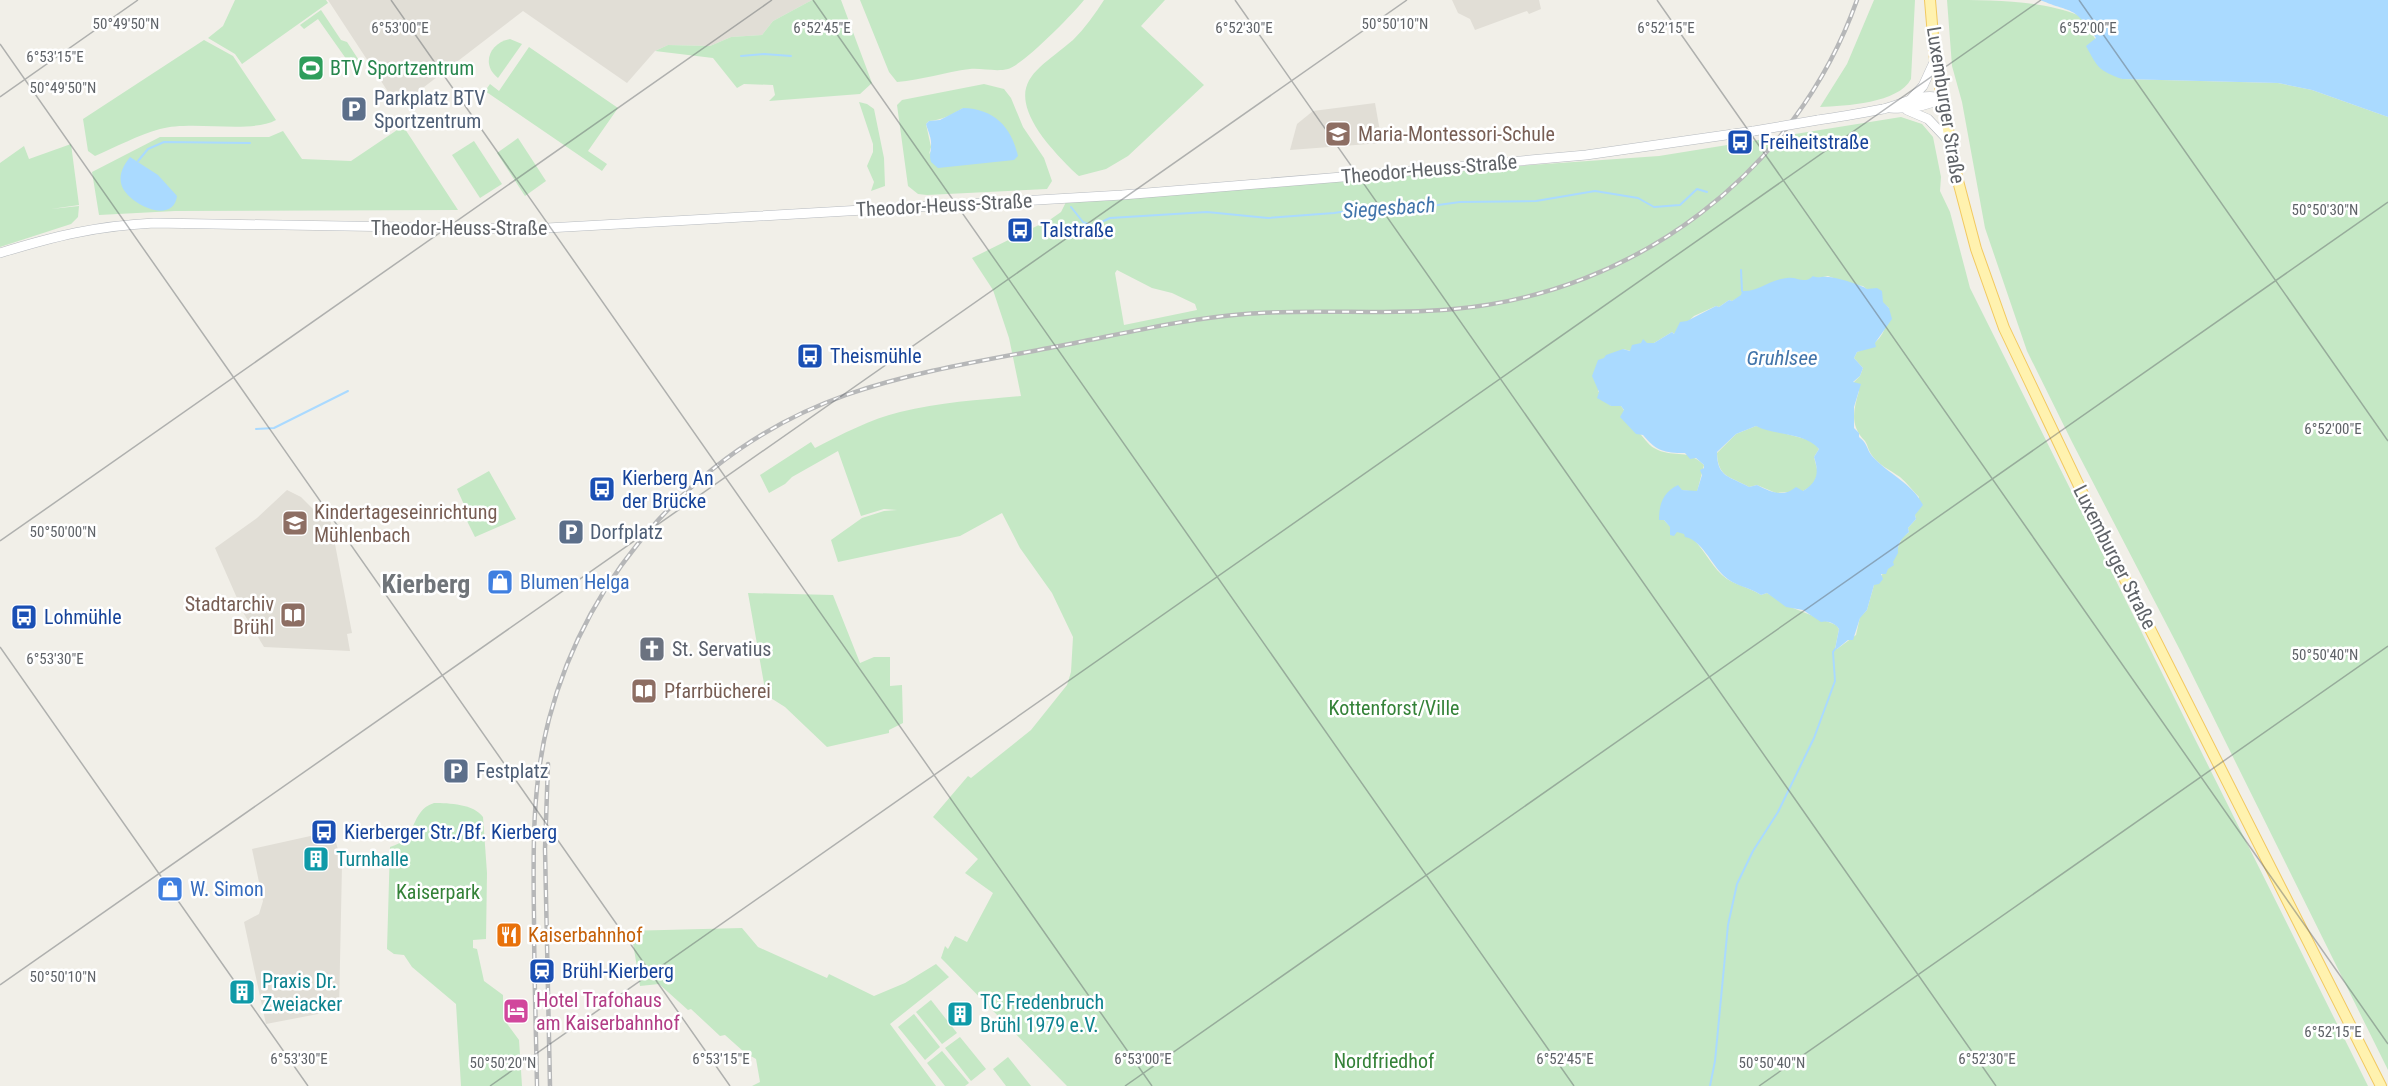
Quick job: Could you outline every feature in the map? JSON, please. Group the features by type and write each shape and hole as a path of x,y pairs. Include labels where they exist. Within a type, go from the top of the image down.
{"main road":[{"name":"Luxemburger Straße","path":"1930,0 1935,60 1949,141 1976,249 1992,298 2015,355 2381,1086"},
{"path":"1911,99 1923,86 1935,60"},
{"name":"Theodor-Heuss-Straße","path":"0,253 71,232 112,225 154,223 529,229 1122,195 1586,155 1818,120 1887,108 1926,96 1942,98"},
{"name":"Theodor-Heuss-Straße","path":"1887,108 1905,109 1927,105 1942,98"},
{"path":"1905,109 1928,119 1949,141"}],"shaded area":[{"path":"328,0 812,0 773,21 762,35 731,37 710,46 668,45 655,51 627,83 523,11 398,107"},
{"path":"1452,0 1539,0 1541,9 1529,14 1527,11 1475,30 1470,19 1458,13"},
{"name":"Maria-Montessori-Schule","path":"1375,103 1382,143 1290,150 1297,124 1313,111"},
{"path":"287,490 301,497 318,514 330,518 352,633 347,634 350,651 264,647 244,614 215,548 257,518"},
{"path":"333,831 342,865 339,1010 266,1024 244,922 259,914 263,901 252,849"}],"green space":[{"path":"235,0 326,0 328,3 242,64 235,54 208,38 223,26"},
{"path":"812,0 841,0 872,83 860,94 769,101 775,95 773,85 744,84 737,88 713,58 655,51 668,45 710,46 731,37 762,35 773,21"},
{"path":"860,0 1084,0 1036,49 1008,69 970,69 897,82 889,72"},
{"path":"1104,0 1165,0 1141,26 1204,85 1128,156 1106,169 1079,176 1039,132 1025,100 1026,88 1030,78 1073,40"},
{"path":"1874,0 1915,0 1911,79 1905,87 1884,98 1857,104 1820,107 1847,64"},
{"path":"1947,0 2033,4 2080,16 2122,79 2278,83 2312,90 2388,117 2388,1070 2182,654 2027,351 1985,228 1962,102 1952,66"},
{"path":"321,10 341,40 347,42 362,65 354,70 318,19 304,29 300,25"},
{"path":"510,39 522,44 498,78 490,67 490,55 497,45"},
{"path":"204,40 233,56 276,120 252,126 188,126 160,129 95,156 88,151 83,119"},
{"path":"529,47 618,108 588,151 607,164 602,171 485,91 490,84 499,91"},
{"path":"984,84 1004,89 1011,98 1023,127 1044,158 1052,181 1047,189 918,194 908,186 897,105 902,100","holes":["963,108 929,154 931,147 926,124 929,121 947,117"]},
{"path":"859,102 874,109 884,158 885,186 871,191 874,182 867,166 873,152 873,144"},
{"name":"Kottenforst/Ville","path":"1901,117 1922,124 1933,137 1941,177 1940,191 1950,212 1970,288 2368,1086 1067,1086 941,958 945,946 948,949 955,936 967,942 993,893 965,873 978,859 933,817 968,776 971,778 1031,730 1067,685 1071,672 1073,637 1052,593 1020,548 1002,513 960,536 838,562 831,540 862,518 884,511 897,510 884,509 861,516 838,451 769,493 760,475 811,442 815,448 857,427 889,415 945,404 1021,396 1009,338 993,290 972,258 1051,219 1061,212 1068,198 1659,156","holes":["1117,270 1152,288 1172,293 1195,304 1197,310 1124,325 1115,273","1828,276 1849,284 1863,286 1889,308 1881,336 1877,341 1857,352 1854,358 1863,368 1860,376 1853,383 1859,391 1854,418 1857,430 1874,458 1900,477 1919,497 1916,519 1908,528 1909,532 1902,538 1892,562 1874,585 1867,610 1860,617 1856,635 1837,649 1835,649 1839,629 1836,625 1788,606 1767,593 1761,595 1727,579 1691,537 1672,528 1664,520 1660,520 1682,490 1697,492 1704,465 1691,456 1667,453 1654,448 1641,435 1621,406 1611,406 1598,391 1623,349 1631,351 1641,343 1654,343 1672,332 1674,334 1694,316 1750,292"]},
{"path":"403,126 458,210 175,211 99,215 92,172 160,137 269,137 283,131 302,159 351,161"},
{"path":"518,138 546,181 525,196 497,153"},
{"path":"474,141 502,184 480,198 452,155"},
{"path":"71,144 79,205 51,209 79,206 78,217 71,224 0,247 0,163 24,146 29,159"},
{"path":"1756,426 1813,441 1819,449 1814,457 1818,473 1813,485 1803,491 1776,493 1757,485 1749,487 1723,472 1717,453 1736,434"},
{"path":"489,471 516,519 475,537 462,511 466,509 457,489"},
{"path":"748,593 833,595 860,663 874,657 890,657 890,686 902,685 903,723 889,730 889,733 827,747 785,707 766,695"},
{"name":"Kaiserpark","path":"434,803 454,804 474,809 483,817 487,873 486,939 473,940 473,948 477,949 484,981 503,995 503,1018 519,1040 522,1086 461,1086 456,1004 412,967 404,955 394,954 387,949 390,847 406,838 421,812"},
{"path":"742,928 758,947 827,978 829,974 874,996 905,983 936,964 949,977 890,1024 936,1086 752,1086 760,1082 756,1059 744,1052 725,1035 720,1036 659,984 640,986 633,943 627,943 625,931"},
{"path":"931,1000 957,1033 942,1044 916,1012"},
{"path":"914,1014 940,1047 925,1060 898,1027"},
{"path":"960,1037 986,1069 971,1081 945,1048"},
{"path":"942,1051 969,1083 965,1086 945,1086 927,1063"},
{"path":"1008,1057 1031,1086 1006,1086 993,1069"}],"water":[{"path":"2040,0 2388,0 2388,117 2312,90 2278,83 2122,79 2096,64 2086,46 2096,38 2077,15"},
{"path":"963,108 984,112 1000,121 1011,136 1018,156 1014,160 938,168 931,162 931,141 926,124 929,121 940,120"},
{"path":"130,157 158,175 177,196 174,205 167,210 158,211 139,204 130,197 121,183 121,176 122,169"},
{"name":"Gruhlsee","path":"1813,276 1831,277 1855,283 1867,289 1877,288 1882,291 1883,302 1889,308 1892,319 1875,343 1876,347 1857,352 1854,358 1863,368 1860,376 1853,382 1861,384 1854,407 1854,428 1872,456 1913,491 1923,505 1908,528 1909,532 1899,544 1894,565 1888,569 1886,574 1881,574 1883,579 1879,584 1874,585 1867,610 1860,618 1853,640 1848,640 1837,649 1835,649 1839,629 1834,624 1821,622 1803,610 1786,607 1767,593 1761,595 1732,582 1719,571 1706,553 1691,539 1677,532 1674,536 1670,535 1670,527 1664,520 1659,520 1663,499 1678,485 1682,490 1697,491 1702,475 1700,470 1704,468 1704,465 1696,458 1690,459 1685,453 1661,450 1652,445 1643,435 1636,434 1620,417 1624,410 1621,406 1611,406 1597,398 1599,392 1592,376 1598,360 1606,355 1623,349 1630,351 1632,345 1641,343 1643,339 1647,343 1654,343 1672,332 1674,334 1680,322 1687,321 1716,306 1719,307 1729,300 1732,301 1741,295 1742,291 1754,290 1780,279 1810,279","holes":["1756,426 1798,437 1819,449 1814,457 1816,476 1808,488 1803,491 1796,487 1777,493 1757,485 1749,487 1722,472 1717,452 1736,434"]}],"waterway":[{"path":"741,56 764,54 791,56"},
{"path":"138,161 148,149 164,142 250,143"},
{"name":"Siegesbach","path":"1071,207 1083,222 1093,226 1110,218 1207,212 1268,218 1334,213 1387,205 1394,211 1460,202 1536,201 1595,191 1638,198 1654,207 1680,205 1697,189 1707,192"},
{"name":"Siegesbach","path":"1741,270 1742,291"},
{"path":"256,429 274,428 348,391"},
{"path":"1710,1086 1715,1061 1728,925 1737,884 1753,851 1778,812 1814,738 1835,681 1833,652 1835,649"}],"railway":[{"path":"537,1086 534,842 539,768 549,719 567,665 591,613 622,565 658,521 699,481 744,446 793,417 846,395 921,373 1147,328 1221,316 1271,312 1402,312 1454,309 1521,298 1585,278 1645,250 1701,213 1751,169 1794,119 1830,62 1857,0"},
{"path":"548,764 545,849 550,1086"}],"place":[{"name":"BTV Sportzentrum","path":"311,68"},
{"name":"Parkplatz BTV Sportzentrum","path":"354,109"},
{"name":"Maria-Montessori-Schule","path":"1338,134"},
{"name":"Freiheitstraße","path":"1740,142"},
{"name":"Talstraße","path":"1020,230"},
{"name":"Theismühle","path":"810,356"},
{"name":"Kierberg An der Brücke","path":"602,489"},
{"name":"Kindertageseinrichtung Mühlenbach","path":"295,523"},
{"name":"Dorfplatz","path":"571,532"},
{"name":"Blumen Helga","path":"500,582"},
{"name":"Stadtarchiv Brühl","path":"293,615"},
{"name":"Lohmühle","path":"24,617"},
{"name":"St. Servatius","path":"652,649"},
{"name":"Pfarrbücherei","path":"644,691"},
{"name":"Festplatz","path":"456,771"},
{"name":"Kierberger Str./Bf. Kierberg","path":"324,832"},
{"name":"Turnhalle","path":"316,859"},
{"name":"W. Simon","path":"170,889"},
{"name":"Kaiserbahnhof","path":"509,935"},
{"name":"Brühl-Kierberg","path":"542,971"},
{"name":"Praxis Dr. Zweiacker","path":"242,992"},
{"name":"Hotel Trafohaus am Kaiserbahnhof","path":"516,1011"},
{"name":"TC Fredenbruch Brühl 1979 e.V.","path":"960,1014"}],"district":[{"name":"Kierberg","path":"426,584"}],"park label":[{"name":"Nordfriedhof","path":"1384,1061"}]}
